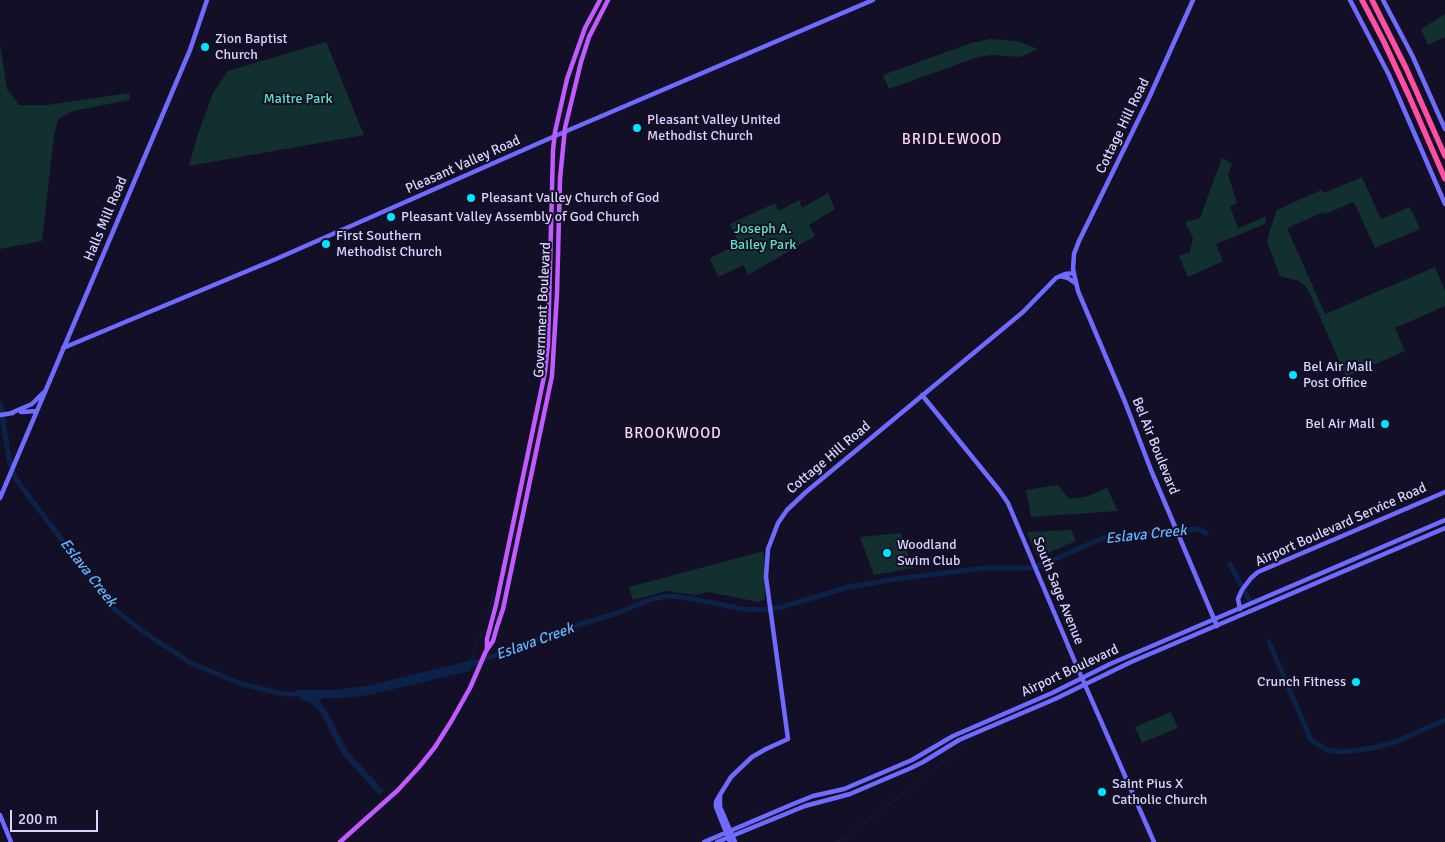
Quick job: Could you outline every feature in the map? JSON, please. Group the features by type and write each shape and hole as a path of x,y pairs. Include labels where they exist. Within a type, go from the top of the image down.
{"highway":[{"path":"1362,0 1384,42 1445,179"},
{"path":"1372,0 1406,68 1445,156"}],"main road":[{"name":"Government Boulevard","path":"486,651 545,372 548,344 555,136 567,79 585,28 600,0"},
{"name":"Government Boulevard","path":"340,842 414,773 435,747 461,704 486,651 493,641 503,609 552,376 557,294 560,179 564,132 589,37 608,0"}],"street":[{"name":"Halls Mill Road","path":"0,498 184,64 207,0"},
{"name":"Pleasant Valley Road","path":"63,348 276,259 564,132 873,0"},
{"name":"Cottage Hill Road","path":"1074,273 1076,248 1079,241 1149,98 1193,0"},
{"path":"1350,0 1388,75 1445,204"},
{"path":"1384,0 1416,63 1445,129"},
{"name":"Cottage Hill Road","path":"781,742 788,739 766,577 768,549 782,516 793,503 1023,312 1059,276 1067,272 1074,261"},
{"path":"1059,276 1074,273"},
{"name":"Bel Air Boulevard","path":"1074,273 1078,291 1125,402 1151,470 1218,626"},
{"path":"1059,276 1068,278 1076,284"},
{"path":"12,413 32,404 46,390"},
{"name":"South Sage Avenue","path":"922,395 1008,503 1084,684 1154,842"},
{"path":"3,415 37,411"},
{"name":"Airport Boulevard Service Road","path":"1240,609 1238,599 1242,590 1258,572 1445,492"},
{"name":"Airport Boulevard","path":"717,842 804,800 844,789 912,760 953,736 1052,693 1110,664 1445,520"},
{"name":"Airport Boulevard","path":"704,842 730,836 805,806 850,794 911,768 959,740 1055,699 1131,662 1445,528"},
{"path":"735,842 730,836 720,807 719,800 721,794 731,777 752,757 781,742 786,731"},
{"path":"0,816 11,842"}],"green space":[{"path":"1445,14 1445,37 1428,45 1421,29"},
{"path":"991,39 1017,41 1038,49 1020,57 993,55 978,57 889,89 883,75 971,43"},
{"name":"Maitre Park","path":"326,42 364,135 189,166 213,93 228,71"},
{"path":"0,45 7,89 19,105 47,105 129,93 130,100 73,111 58,119 54,136 42,241 0,249"},
{"path":"1222,158 1232,164 1228,174 1237,203 1230,207 1238,228 1267,216 1265,224 1216,244 1223,261 1188,277 1179,256 1190,252 1193,237 1185,222 1200,218"},
{"path":"1362,177 1381,219 1410,207 1420,229 1375,248 1354,202 1325,214 1324,212 1287,228 1325,314 1435,267 1445,291 1445,306 1395,328 1405,351 1346,377 1306,287 1299,281 1280,276 1267,242 1277,210 1321,190 1324,193"},
{"name":"Joseph A. Bailey Park","path":"828,193 835,209 809,225 815,236 748,275 744,265 718,277 710,258 739,244 730,224 775,203 779,211 799,200 802,208"},
{"path":"1058,485 1069,499 1088,496 1107,488 1118,511 1031,517 1026,490"},
{"path":"1071,530 1076,541 1038,557 1027,532"},
{"name":"Woodland Swim Club","path":"901,533 913,568 874,575 860,537"},
{"path":"764,551 765,599 759,602 708,592 696,595 666,591 633,600 629,587"},
{"path":"1171,712 1178,728 1142,743 1135,727"}],"water":[{"path":"476,659 470,671 369,695 323,698 320,700 347,750 381,788 385,790 379,795 342,754 320,712 308,701 300,700 296,690 336,690 371,685"}],"waterway":[{"name":"Eslava Creek","path":"0,403 9,459 15,478 115,610 148,635 191,663 239,683 283,694 304,694"},
{"name":"Eslava Creek","path":"0,447 6,442"},
{"name":"Eslava Creek","path":"469,665 568,628 662,597 673,596 742,609 764,610 781,607 849,587 888,580 984,568 1030,568 1044,564 1103,538 1199,529 1206,533"},
{"name":"Eslava Creek","path":"1230,564 1241,585"},
{"path":"486,620 494,592"},
{"name":"Eslava Creek","path":"1245,592 1250,601"},
{"path":"471,661 482,631"},
{"name":"Eslava Creek","path":"1269,642 1311,740 1327,750 1344,752 1373,748 1395,742 1445,720"},
{"path":"837,842 894,801 966,743"}],"place":[{"name":"Zion Baptist Church","path":"205,47"},
{"name":"Pleasant Valley United Methodist Church","path":"637,128"},
{"name":"Pleasant Valley Church of God","path":"471,198"},
{"name":"Pleasant Valley Assembly of God Church","path":"391,217"},
{"name":"First Southern Methodist Church","path":"326,244"},
{"name":"Bel Air Mall Post Office","path":"1293,375"},
{"name":"Bel Air Mall","path":"1385,424"},
{"name":"Woodland Swim Club","path":"887,553"},
{"name":"Crunch Fitness","path":"1356,682"},
{"name":"Saint Pius X Catholic Church","path":"1102,792"}],"district":[{"name":"BRIDLEWOOD","path":"952,140"},
{"name":"BROOKWOOD","path":"673,434"}]}
